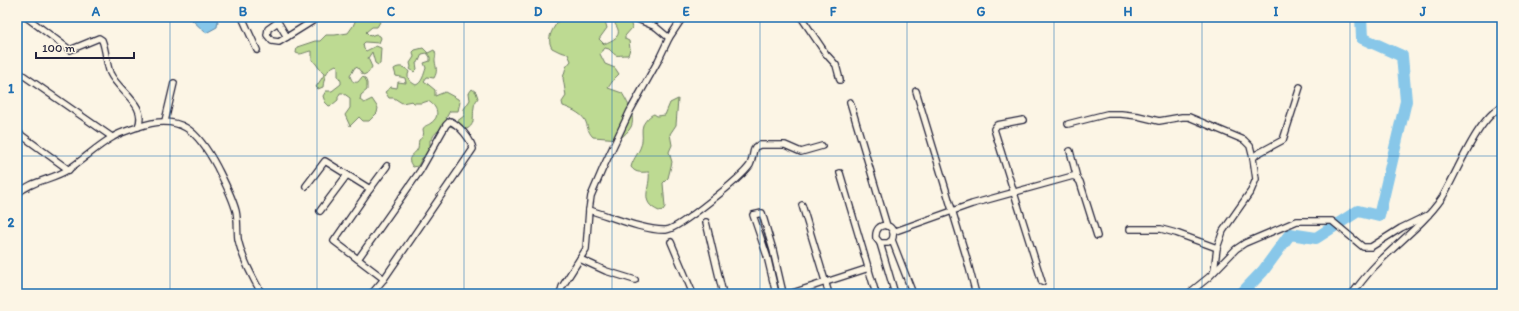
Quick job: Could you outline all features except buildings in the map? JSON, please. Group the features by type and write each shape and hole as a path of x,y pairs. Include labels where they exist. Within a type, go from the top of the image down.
{"street":[{"path":"26,17 68,50 72,50 99,38 102,40 111,75 115,82 130,98 139,113 141,118 138,128"},
{"path":"242,17 257,50"},
{"path":"287,37 277,20 268,29 268,37 272,41 279,42 287,37 319,17"},
{"path":"633,17 656,27 669,38"},
{"path":"560,294 562,286 586,249 591,196 606,161 630,111 669,38 683,17"},
{"path":"801,17 826,54 836,65 840,80"},
{"path":"17,71 112,137"},
{"path":"165,121 174,83"},
{"path":"1254,158 1257,154 1283,140 1300,87"},
{"path":"916,91 976,294"},
{"path":"850,102 887,226 891,228 893,232 894,236 892,240 913,294"},
{"path":"1352,294 1374,266 1428,215 1444,194 1467,150 1490,115 1502,107"},
{"path":"1068,124 1107,114 1138,116 1160,121 1176,117 1189,117 1244,140 1250,146 1254,158 1256,179 1251,191 1226,226 1217,248 1214,271"},
{"path":"1022,120 997,125 994,129 1042,282"},
{"path":"17,194 28,186 69,170 112,137 150,123 165,121 175,122 185,127 204,144 210,153 221,175 234,208 238,239 244,260 262,294"},
{"path":"358,259 420,172 446,125 450,121 454,123 472,142 473,149 384,279 373,292 369,294"},
{"path":"17,132 69,170"},
{"path":"589,210 648,228 667,230 690,217 738,178 750,164 755,147 760,145 785,145 802,152 822,146"},
{"path":"1070,151 1097,236"},
{"path":"306,186 325,161 370,189"},
{"path":"384,279 334,240 387,166"},
{"path":"840,172 876,294"},
{"path":"320,210 347,175"},
{"path":"893,232 952,210 1013,192 1072,176 1078,178"},
{"path":"802,205 829,294"},
{"path":"762,213 783,294 777,294 764,246 753,215 762,213"},
{"path":"1188,294 1244,243 1297,220 1333,222 1363,247 1368,248 1428,215"},
{"path":"706,222 723,294"},
{"path":"887,226 880,227 876,231 876,238 880,243 895,294"},
{"path":"1130,229 1161,229 1217,248"},
{"path":"880,243 885,244 892,240"},
{"path":"671,242 694,294"},
{"path":"764,246 771,243"},
{"path":"580,259 606,271 635,280"},
{"path":"769,266 776,264"},
{"path":"789,294 869,268"}],"green space":[{"path":"357,17 378,17 380,22 377,27 372,27 366,32 370,36 376,34 380,36 381,38 379,43 365,42 363,44 366,51 376,46 381,48 380,64 378,65 375,63 372,52 368,58 372,67 368,73 363,75 358,68 355,67 350,76 354,82 358,82 362,77 365,78 367,90 361,95 360,100 364,103 372,99 378,108 377,113 369,121 363,121 359,117 350,126 345,115 350,108 350,98 343,93 340,93 338,100 329,106 325,102 323,96 326,91 332,91 341,84 338,76 338,67 336,65 328,71 323,87 318,89 316,87 324,75 312,60 312,51 300,54 296,53 297,47 315,41 320,41 326,35 348,33"},
{"path":"561,17 602,17 607,28 599,39 604,44 614,39 618,35 615,24 616,20 619,17 629,17 632,28 625,36 625,39 629,41 630,49 628,55 617,55 605,48 600,54 605,64 615,68 619,74 608,88 622,93 632,114 631,127 620,139 593,137 583,117 575,111 563,106 562,102 566,96 563,78 566,67 571,61 568,54 552,48 550,44 550,36"},
{"path":"423,48 428,53 434,50 436,54 436,73 434,78 427,77 424,81 435,90 435,96 445,92 458,99 460,102 458,111 450,111 446,118 450,122 456,122 464,116 464,109 470,100 469,93 472,89 476,92 478,98 474,106 472,125 461,131 448,126 434,134 430,140 430,145 435,149 434,152 422,158 418,166 413,167 410,157 418,149 419,140 424,133 423,129 436,117 436,108 428,101 422,103 414,103 412,101 402,103 394,98 389,98 385,92 391,87 397,88 398,82 406,83 405,78 396,76 394,69 398,67 408,70 408,78 412,83 416,85 420,82 426,68 424,63 430,61 430,57 427,53 422,54 419,61 416,63 417,69 414,72 410,69 410,63 414,57 413,52"},
{"path":"678,99 676,125 670,134 672,145 669,152 672,162 668,178 663,183 665,207 663,210 659,211 649,203 647,199 649,172 637,172 631,167 641,145 642,127 645,122 654,114 657,116 665,115 670,103"}],"water":[{"path":"195,17 214,17 218,21 217,27 206,33 192,20"}],"waterway":[{"path":"1241,294 1263,271 1290,234 1316,238 1358,211 1379,216 1406,101 1402,56 1362,38 1361,17"}]}
